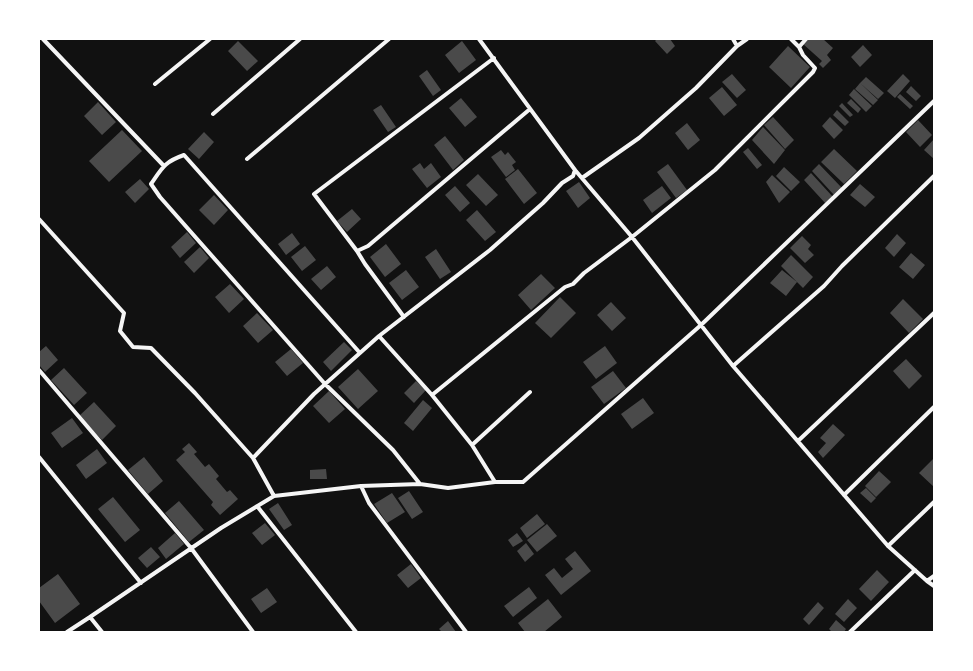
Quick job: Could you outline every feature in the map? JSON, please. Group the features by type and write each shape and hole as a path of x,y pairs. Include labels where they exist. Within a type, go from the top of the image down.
{"street":[{"path":"43,39 164,166"},
{"path":"155,84 210,39"},
{"path":"212,114 300,39"},
{"path":"247,159 389,39"},
{"path":"479,39 575,170 632,237 733,366 888,546 934,586"},
{"path":"733,39 737,46"},
{"path":"582,178 639,138 696,88 737,46 747,39"},
{"path":"432,395 565,287 573,284 584,273 632,237 715,170 813,72 815,68 803,55 799,47 790,39"},
{"path":"799,47 806,39"},
{"path":"404,317 314,194 494,58"},
{"path":"67,632 221,528 274,496 361,486 420,484 448,488 494,482 523,482 701,326 934,101"},
{"path":"357,252 368,246 530,109"},
{"path":"360,353 184,155 172,159 164,166 150,184 160,197 325,384 394,450 420,484"},
{"path":"253,458 325,384 379,336 490,250 562,183 573,176 575,170"},
{"path":"733,366 824,286 842,266 934,176"},
{"path":"39,219 124,313 120,331 133,347 151,348 195,393 253,458 274,496"},
{"path":"798,441 934,313"},
{"path":"379,336 432,395 472,445 494,482"},
{"path":"39,370 191,548 253,632"},
{"path":"472,445 530,392"},
{"path":"844,495 934,407"},
{"path":"39,457 141,583"},
{"path":"361,486 369,503 466,632"},
{"path":"888,546 934,502"},
{"path":"257,506 356,632"},
{"path":"850,632 915,570"},
{"path":"927,581 934,576"},
{"path":"90,617 102,632"}],"building":[{"path":"657,39 670,39 675,46 667,54 655,41"},
{"path":"808,39 823,39 833,48 827,55 831,60 823,68 819,64 822,61 803,44"},
{"path":"238,41 258,61 247,71 228,51"},
{"path":"462,41 476,60 459,73 445,55"},
{"path":"863,45 872,55 860,67 851,57"},
{"path":"788,46 810,67 791,88 769,67"},
{"path":"427,70 441,90 433,96 419,76"},
{"path":"732,74 746,90 737,98 722,82"},
{"path":"903,74 910,81 895,98 887,91"},
{"path":"866,77 884,93 878,99 860,83"},
{"path":"860,83 878,100 873,105 855,89"},
{"path":"911,86 921,96 916,101 906,92"},
{"path":"722,87 737,105 724,116 709,98"},
{"path":"854,89 872,106 866,112 849,95"},
{"path":"900,94 913,106 910,109 897,97"},
{"path":"461,98 477,117 465,127 449,108"},
{"path":"851,99 861,109 858,113 847,103"},
{"path":"98,102 116,122 102,135 84,116"},
{"path":"842,103 853,115 850,117 839,106"},
{"path":"381,105 396,127 388,132 373,110"},
{"path":"837,110 849,122 845,126 833,115"},
{"path":"773,117 794,140 785,149 764,125"},
{"path":"830,117 843,130 834,139 822,126"},
{"path":"918,120 932,135 920,147 906,132"},
{"path":"687,123 700,140 688,150 675,133"},
{"path":"763,127 785,150 774,164 752,140"},
{"path":"122,130 142,151 109,182 89,161"},
{"path":"204,132 214,142 199,159 188,149"},
{"path":"445,136 464,160 453,170 434,145"},
{"path":"934,139 934,159 924,150"},
{"path":"748,148 762,165 757,169 743,152"},
{"path":"834,149 857,171 844,184 821,162"},
{"path":"501,150 505,155 508,152 516,162 512,165 515,170 506,177 491,157"},
{"path":"420,163 424,169 431,163 441,177 427,188 412,169"},
{"path":"668,164 687,190 676,198 657,172"},
{"path":"819,164 842,188 834,195 812,171"},
{"path":"784,167 800,182 791,191 776,176"},
{"path":"518,169 537,193 524,204 505,179"},
{"path":"811,173 833,197 826,204 804,180"},
{"path":"478,174 498,195 486,206 466,185"},
{"path":"772,175 790,192 779,203 766,182"},
{"path":"140,179 149,189 135,203 125,192"},
{"path":"579,182 590,198 578,208 566,191"},
{"path":"860,184 875,197 865,207 850,195"},
{"path":"455,186 470,203 460,212 445,195"},
{"path":"662,186 671,198 652,213 643,200"},
{"path":"214,195 228,210 214,225 199,210"},
{"path":"352,209 361,219 347,232 337,221"},
{"path":"477,210 496,232 485,241 466,220"},
{"path":"187,232 196,243 180,258 171,247"},
{"path":"292,233 300,244 286,255 278,244"},
{"path":"897,234 906,243 894,257 885,248"},
{"path":"802,236 811,245 808,249 814,255 805,263 790,248"},
{"path":"386,244 401,264 385,277 370,257"},
{"path":"305,246 316,260 302,271 291,257"},
{"path":"200,247 209,258 194,273 184,262"},
{"path":"436,249 451,272 440,279 425,257"},
{"path":"911,253 925,265 913,279 899,267"},
{"path":"791,255 813,277 803,288 781,266"},
{"path":"327,266 336,277 321,290 311,279"},
{"path":"406,270 419,287 402,300 389,283"},
{"path":"782,270 797,282 786,296 770,283"},
{"path":"541,274 555,288 531,310 518,295"},
{"path":"230,284 244,299 229,313 215,297"},
{"path":"560,297 576,313 551,338 535,323"},
{"path":"903,299 923,319 909,333 890,313"},
{"path":"611,302 626,318 612,331 597,315"},
{"path":"257,313 273,330 258,343 243,326"},
{"path":"344,342 352,350 331,371 323,362"},
{"path":"46,346 58,360 45,372 39,365 39,352"},
{"path":"605,346 617,363 596,379 583,362"},
{"path":"291,349 303,363 287,376 275,362"},
{"path":"906,359 922,376 909,389 893,371"},
{"path":"64,368 87,393 74,405 51,380"},
{"path":"358,369 378,391 358,409 338,387"},
{"path":"613,371 626,388 604,404 591,387"},
{"path":"416,381 426,390 414,403 404,393"},
{"path":"329,391 345,409 329,423 313,406"},
{"path":"643,398 654,413 632,429 621,414"},
{"path":"423,400 432,408 413,431 404,423"},
{"path":"94,402 116,426 102,440 79,416"},
{"path":"72,418 83,433 62,448 51,433"},
{"path":"833,424 845,435 823,458 818,452 826,443 820,438"},
{"path":"189,443 197,452 194,454 205,467 209,464 219,476 216,479 227,492 230,490 238,499 220,515 211,505 213,502 176,460 185,452 182,449"},
{"path":"97,449 107,463 86,479 76,465"},
{"path":"144,457 163,481 148,494 128,470"},
{"path":"934,458 934,487 919,473"},
{"path":"326,469 327,479 310,479 310,470"},
{"path":"879,471 891,482 876,497 865,486"},
{"path":"866,488 876,498 871,503 860,493"},
{"path":"409,491 423,512 412,519 398,498"},
{"path":"392,493 405,512 387,523 374,504"},
{"path":"113,497 140,530 125,542 98,509"},
{"path":"179,501 204,530 189,542 165,513"},
{"path":"278,503 292,525 284,530 269,509"},
{"path":"537,514 545,524 527,538 520,528"},
{"path":"265,523 275,535 262,545 252,533"},
{"path":"547,524 557,536 537,552 527,540"},
{"path":"175,533 184,544 166,559 158,548"},
{"path":"517,533 523,541 513,547 508,540"},
{"path":"526,543 534,554 525,562 517,551"},
{"path":"151,547 160,557 147,568 138,558"},
{"path":"575,551 591,571 561,595 545,575 554,568 562,578 573,569 565,559"},
{"path":"411,564 421,578 408,588 397,575"},
{"path":"877,570 889,582 871,601 859,589"},
{"path":"58,574 80,604 55,623 39,601 39,588"},
{"path":"529,587 537,598 513,617 504,606"},
{"path":"267,588 277,602 261,613 251,599"},
{"path":"548,599 562,617 544,632 525,632 518,623"},
{"path":"848,599 857,608 844,622 835,614"},
{"path":"818,602 824,608 809,625 803,619"},
{"path":"836,620 846,629 844,632 832,632 829,629"},
{"path":"448,621 456,632 442,632 439,629"}]}
